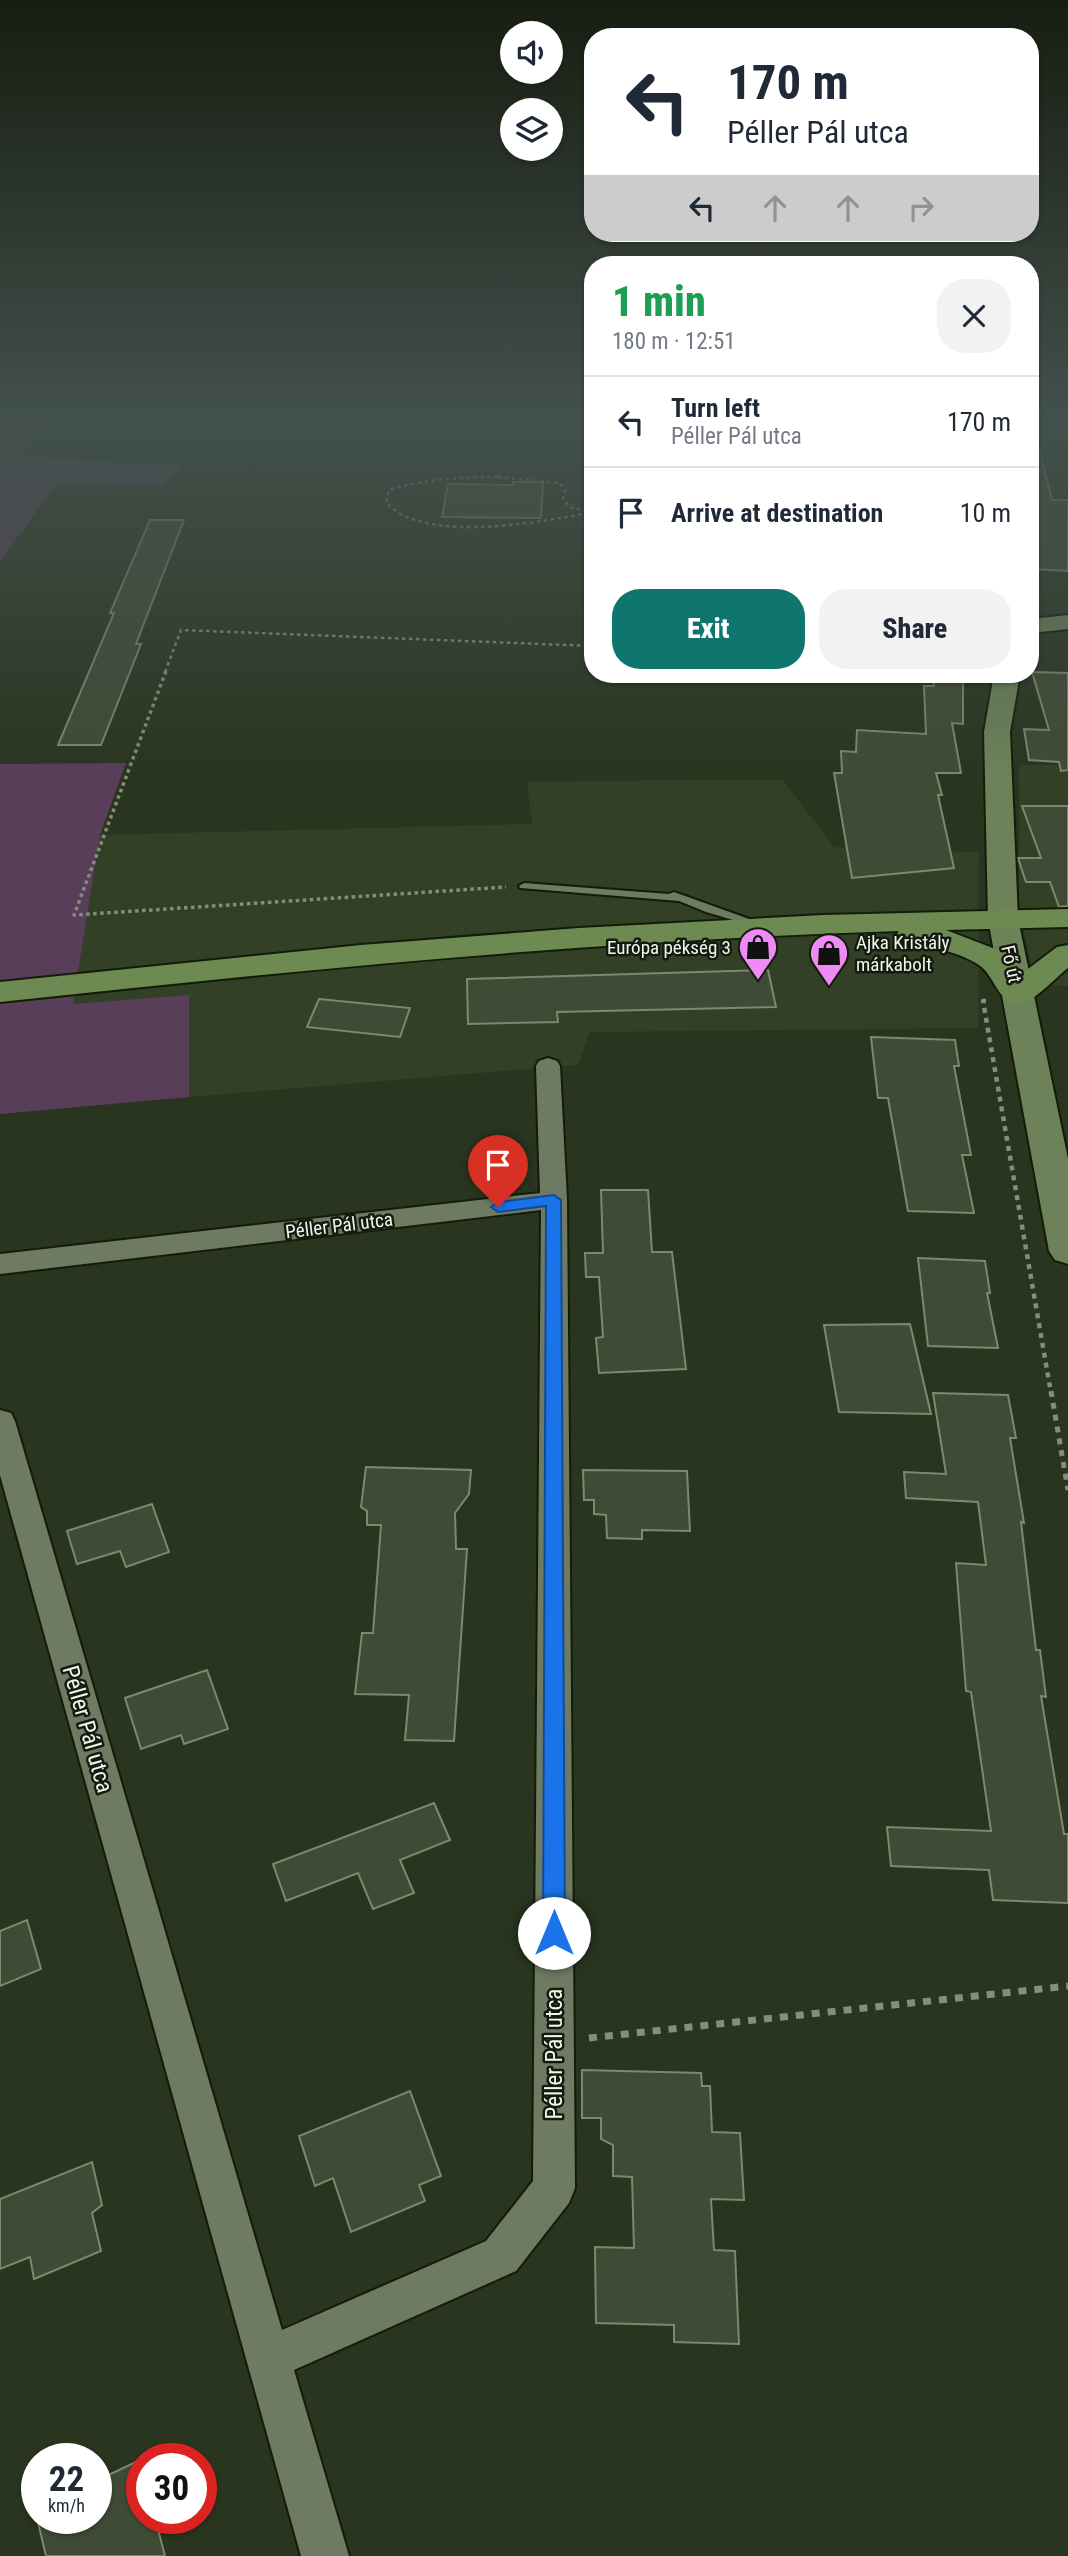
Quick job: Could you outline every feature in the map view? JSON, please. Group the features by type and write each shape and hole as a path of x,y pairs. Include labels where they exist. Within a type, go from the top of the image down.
{"main road":[{"path":"1039,625 1068,622"},
{"name":"Fő út","path":"1005,683 997,732 1003,919 1068,1251"},
{"path":"0,992 406,950 580,937 1068,918"},
{"path":"871,924 941,938 992,959 1018,994 1039,974 1068,954"}],"street":[{"name":"Péller Pál utca","path":"268,2359 501,2256 554,2188 554,1200 548,1066"},
{"name":"Péller Pál utca","path":"0,1264 554,1200"},
{"name":"Péller Pál utca","path":"0,1421 325,2556"}],"lane":[{"path":"524,886 681,898"},
{"path":"666,891 710,910 768,928"}],"path":[{"path":"524,886 74,915 181,630 584,646"},
{"path":"554,2042 1068,1986"}],"shaded area":[{"path":"0,541 15,541 0,562"},
{"path":"126,763 100,835 73,1004 189,995 189,1097 0,1114 0,764"},
{"path":"1019,765 1068,765 1068,986 1036,985 1019,909"},
{"path":"783,780 834,847 979,852 978,1028 590,1032 578,1065 189,1097 189,995 73,1005 100,835 532,824 527,781"}],"building":[{"path":"141,541 176,541 136,644 141,644 101,745 58,745 114,613 110,613"},
{"path":"1039,541 1068,541 1068,571 1039,569"},
{"path":"1039,672 1068,673 1068,770 1061,771 1059,762 1029,760 1024,729 1049,730 1035,683 1039,683"},
{"path":"934,683 963,683 963,724 952,723 961,773 936,773 942,795 938,795 954,868 852,878 834,773 842,773 841,751 856,752 857,730 926,734 924,686 934,686"},
{"path":"1022,806 1068,806 1068,906 1059,907 1050,882 1026,882 1018,858 1041,858"},
{"path":"768,970 776,1007 557,1012 558,1022 468,1024 467,979"},
{"path":"319,999 410,1008 400,1037 307,1027"},
{"path":"871,1037 955,1040 959,1066 954,1066 971,1155 962,1155 974,1213 908,1211 888,1098 878,1098"},
{"path":"601,1190 648,1190 652,1252 672,1252 686,1369 599,1373 596,1338 603,1337 599,1277 586,1277 585,1253 603,1253"},
{"path":"918,1258 985,1261 990,1293 987,1293 998,1348 928,1346"},
{"path":"910,1324 931,1414 839,1412 824,1325"},
{"path":"933,1393 1008,1395 1016,1438 1010,1438 1024,1523 1021,1522 1036,1650 1040,1650 1046,1697 1041,1696 1064,1834 1068,1834 1068,1903 993,1900 989,1870 891,1866 887,1827 991,1831 971,1692 966,1691 956,1563 986,1565 978,1502 906,1498 904,1472 946,1474"},
{"path":"366,1467 471,1470 469,1494 455,1513 456,1549 467,1549 454,1741 405,1740 409,1695 355,1694 362,1633 373,1633 381,1525 367,1525 367,1511 361,1507"},
{"path":"583,1470 687,1471 690,1531 642,1530 642,1539 607,1538 606,1515 594,1514 594,1500 584,1500"},
{"path":"152,1504 169,1552 126,1567 120,1551 77,1564 67,1531"},
{"path":"207,1670 228,1729 184,1744 181,1735 141,1749 125,1698"},
{"path":"434,1803 450,1840 400,1860 414,1893 373,1909 358,1873 286,1901 273,1864"},
{"path":"27,1920 41,1969 0,1986 0,1931"},
{"path":"582,2070 701,2073 702,2086 710,2086 712,2132 740,2133 744,2200 711,2199 714,2250 735,2251 739,2344 674,2342 674,2325 596,2323 595,2247 634,2248 632,2177 613,2176 613,2145 601,2139 601,2118 582,2118"},
{"path":"410,2091 441,2176 419,2185 425,2201 351,2232 333,2178 315,2186 299,2136"},
{"path":"92,2162 102,2205 92,2213 101,2251 34,2279 30,2257 0,2269 0,2199"},
{"path":"126,2467 126,2534 159,2534 165,2556 46,2556 41,2534 112,2534 112,2473"}],"place":[{"name":"Európa pékség 3","path":"758,981"},
{"name":"Ajka Kristály márkabolt","path":"829,987"}],"route":[{"path":"498,1207 554,1200 554,1933"}]}
